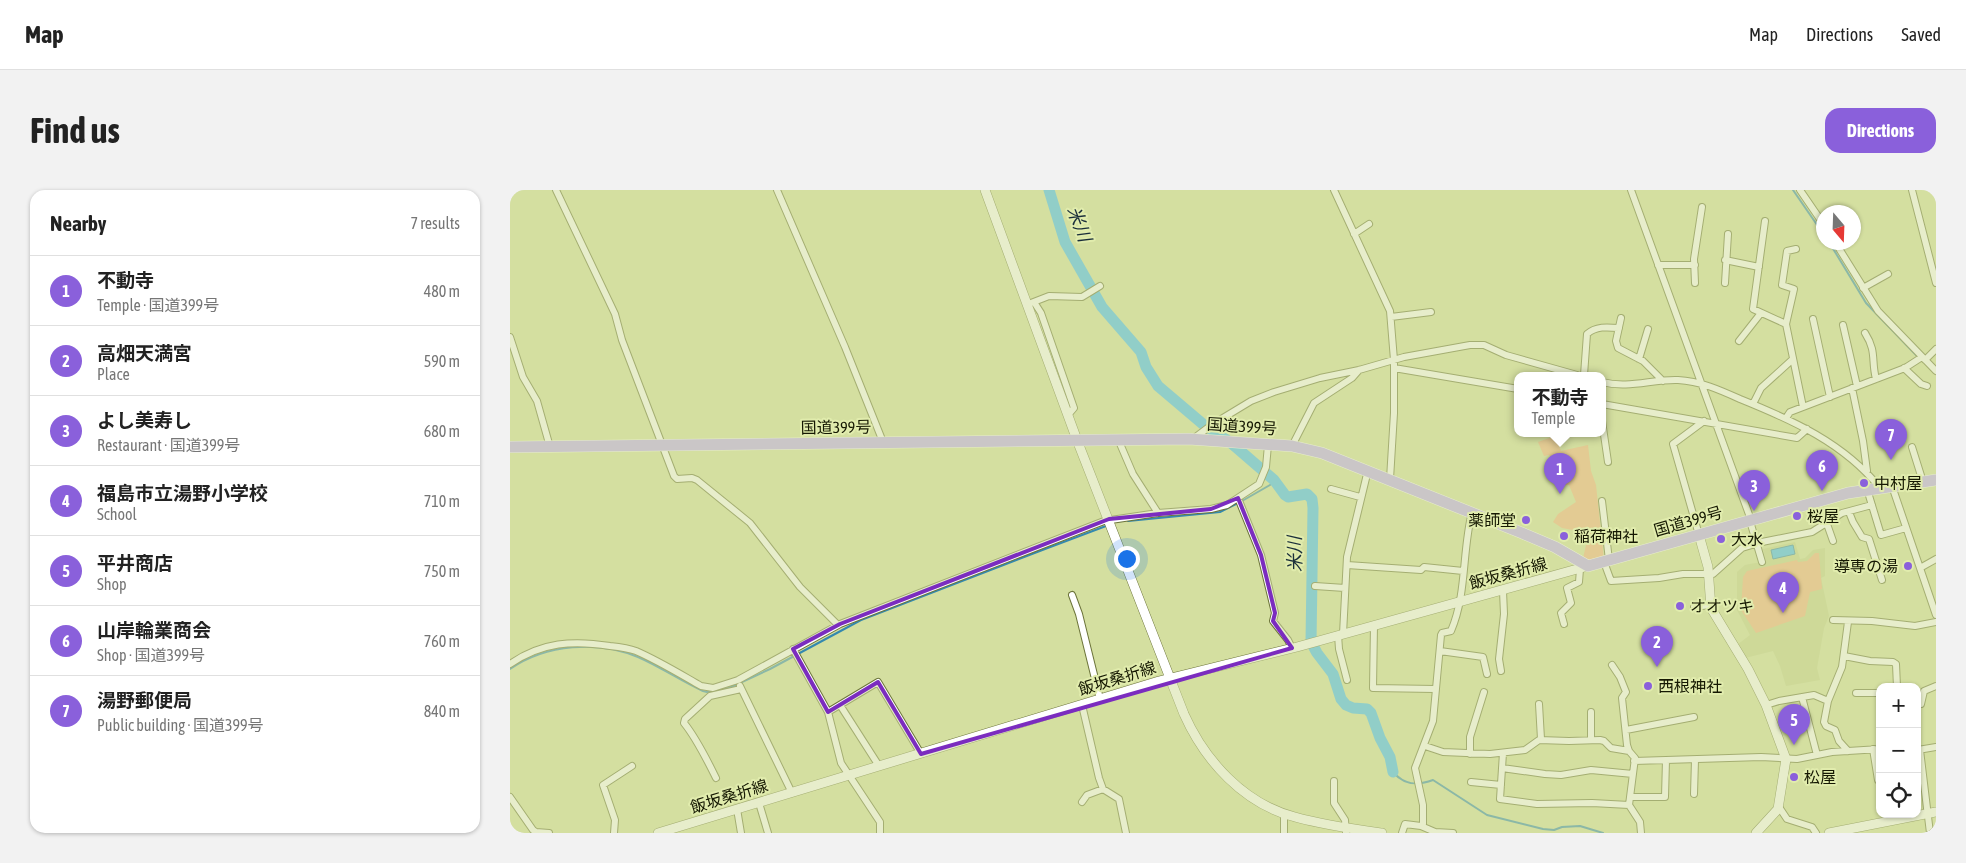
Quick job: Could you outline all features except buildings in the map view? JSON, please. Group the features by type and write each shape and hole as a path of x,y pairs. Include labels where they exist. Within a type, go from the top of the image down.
{"highway":[{"name":"国道399号","path":"510,447 1118,439 1193,439 1292,446 1322,453 1472,512 1555,547 1584,567 1813,502 1867,490 1936,480"}],"street":[{"path":"556,190 598,282 615,314 622,340 674,476 677,479 692,478 697,480 750,523 800,588 838,625"},
{"path":"777,190 845,347 883,442"},
{"path":"985,190 993,216 1031,304 1077,440 1191,731 1212,762 1238,786 1284,814 1346,830 1381,833"},
{"path":"1334,190 1391,317 1394,368 1390,479"},
{"path":"1631,190 1716,423 1750,520 1762,562"},
{"path":"1800,190 1816,213"},
{"path":"1912,190 1936,283"},
{"path":"1695,282 1694,259 1702,207"},
{"path":"1765,221 1753,309 1786,324"},
{"path":"1354,234 1369,224"},
{"path":"1725,283 1728,234"},
{"path":"1796,249 1787,251 1782,285 1794,289 1786,324 1803,407"},
{"path":"1840,250 1878,311 1936,371"},
{"path":"1725,260 1759,267"},
{"path":"1658,265 1695,265"},
{"path":"1863,288 1888,274"},
{"path":"1031,304 1049,296 1078,297 1095,289"},
{"path":"1391,317 1431,312"},
{"path":"1739,341 1761,313"},
{"path":"1621,318 1616,341 1618,348 1639,359 1663,381"},
{"path":"1814,319 1830,397"},
{"path":"1843,325 1855,387 1867,471"},
{"path":"1584,372 1587,334 1591,330 1603,327 1619,328"},
{"path":"1639,359 1648,329"},
{"path":"1865,333 1875,358 1874,370 1876,379"},
{"path":"510,337 523,377 537,401 550,447"},
{"path":"1193,439 1205,429 1251,401 1274,392 1320,378 1394,360 1470,345 1484,345 1506,355 1562,372"},
{"path":"1786,418 1790,412 1924,359 1936,349"},
{"path":"1754,404 1761,388 1793,359"},
{"path":"1394,368 1514,388"},
{"path":"1904,368 1921,384 1927,386"},
{"path":"1292,446 1314,403 1352,378 1359,370"},
{"path":"1606,383 1624,386 1677,380 1702,384 1786,418 1827,440 1886,487 1906,528 1936,615"},
{"path":"1606,406 1704,421 1797,438 1807,429"},
{"path":"1704,421 1673,444 1709,575 1710,605 1748,669 1766,705 1786,759 1779,807 1756,833"},
{"path":"1604,437 1608,462"},
{"path":"1118,439 1133,474 1158,513"},
{"path":"716,778 696,739 684,723 685,719 710,696 739,684 838,625 1110,523 1158,513 1219,507 1240,501 1258,484 1264,474 1268,444"},
{"path":"1912,447 1923,482"},
{"path":"1347,680 1339,649 1340,634 1347,565 1360,497 1368,470"},
{"path":"1331,489 1360,497"},
{"path":"1867,490 1882,535"},
{"path":"1240,501 1261,555 1275,614 1273,621 1292,648"},
{"path":"1602,501 1606,561 1611,581 1659,578 1683,574 1709,575 1719,570 1742,548 1757,543 1812,532 1842,513 1872,505"},
{"path":"1421,826 1424,820 1420,788 1415,768 1416,761 1425,746 1433,721 1442,635 1452,628 1459,602 1472,512"},
{"path":"1849,512 1862,537 1869,539 1906,528"},
{"path":"1827,524 1832,541"},
{"path":"1869,539 1882,580"},
{"path":"1920,568 1936,559"},
{"path":"1347,565 1421,570 1424,567 1463,571"},
{"path":"1564,624 1562,613 1574,603 1567,588 1580,582 1584,567"},
{"name":"飯坂桑折線","path":"658,833 1171,678 1311,643 1584,567"},
{"path":"1315,586 1345,588"},
{"path":"1501,670 1499,659 1504,614 1503,591"},
{"path":"1072,595 1079,614 1100,699"},
{"path":"1694,607 1710,605"},
{"path":"1833,620 1848,622 1872,621 1915,626 1936,622"},
{"path":"1848,622 1842,667 1828,700 1824,722 1826,726 1835,730 1840,741 1848,751"},
{"path":"1374,625 1373,688 1435,689"},
{"path":"510,664 534,651 550,646 574,642 589,643 635,650 706,688 739,684"},
{"path":"794,651 828,712 842,763 880,822 880,833"},
{"path":"1440,651 1483,657 1487,674"},
{"path":"1844,656 1870,661 1893,662 1896,664 1897,683"},
{"path":"1612,665 1620,677 1626,692 1622,698 1629,751 1634,758 1629,805 1640,822 1641,833"},
{"path":"828,712 878,682 921,754"},
{"path":"739,684 792,793"},
{"path":"1922,704 1924,691 1936,686"},
{"path":"1470,754 1470,737 1484,692"},
{"path":"1856,693 1876,693"},
{"path":"1766,705 1814,695 1828,700"},
{"path":"1802,697 1816,755"},
{"path":"1540,704 1541,740"},
{"path":"840,705 879,766"},
{"path":"1082,705 1103,789 1119,798 1126,833"},
{"path":"1591,712 1591,740"},
{"path":"1626,730 1694,717"},
{"path":"1425,746 1443,752 1470,754 1525,750 1535,741 1541,740 1591,740 1604,741 1611,748 1629,751"},
{"path":"1921,750 1936,747"},
{"path":"1634,761 1761,757 1786,759 1876,749"},
{"path":"1503,752 1500,799 1537,804 1592,803 1629,805"},
{"path":"1630,797 1665,797 1666,760"},
{"path":"1694,794 1695,760"},
{"path":"1921,764 1932,813 1930,833"},
{"path":"614,833 615,820 603,785 632,766"},
{"path":"1502,768 1561,775 1591,770 1633,774"},
{"path":"1334,781 1334,803 1345,820 1346,830"},
{"path":"1471,782 1501,785"},
{"path":"1082,802 1087,795 1103,789"},
{"path":"510,796 533,830 549,833"},
{"path":"759,803 768,833"},
{"path":"1779,807 1787,819 1812,827 1816,833"},
{"path":"737,809 741,833"},
{"path":"1829,833 1932,813"},
{"path":"1284,814 1284,833"},
{"path":"1402,833 1405,824 1421,826 1435,832 1453,833"}],"highlighted area":[{"path":"1238,498 1261,555 1275,613 1273,621 1292,648 921,754 878,682 828,712 793,649 840,624 1109,519 1211,509"}],"shaded area":[{"path":"1555,437 1561,451 1588,445 1591,471 1596,485 1604,560 1593,561 1583,558 1589,533 1562,528 1553,522 1558,514 1576,502 1569,485 1565,485 1549,455 1544,456 1538,442"},
{"path":"1795,542 1800,559 1805,558 1813,550 1825,548 1825,576 1821,578 1829,616 1824,628 1817,668 1820,680 1786,686 1773,651 1745,658 1737,645 1750,635 1737,610 1737,572 1745,565 1766,561 1763,549"},
{"path":"1815,553 1819,553 1822,589 1810,592 1805,616 1756,633 1741,610 1743,577 1747,571 1797,560 1798,562 1807,561"}],"water":[{"path":"1793,545 1795,554 1773,559 1771,550"}],"waterway":[{"name":"米川","path":"1049,190 1065,242 1102,307 1141,352 1146,367 1158,386 1204,425 1230,442 1274,480 1285,495 1288,497 1307,494 1312,499 1311,642 1333,674 1341,699 1346,705 1353,708 1367,709 1371,713 1380,738 1390,757 1393,772"},
{"path":"1793,190 1816,223"},
{"path":"1834,250 1866,303 1918,357"},
{"path":"1242,501 1270,485 1274,480"},
{"path":"1128,521 1220,512 1238,503"},
{"path":"510,669 540,654 556,650 572,647 606,648 638,657 703,691 729,688 770,669 861,620 1106,526"},
{"name":"米川","path":"1393,772 1406,782 1416,784 1433,780 1487,815 1543,829 1554,830 1562,827 1580,826 1603,833"}],"place":[{"name":"湯野郵便局","path":"1891,460"},
{"name":"中村屋","path":"1864,483"},
{"name":"山岸輪業商会","path":"1822,491"},
{"name":"不動寺","path":"1560,494"},
{"name":"よし美寿し","path":"1754,511"},
{"name":"桜屋","path":"1797,516"},
{"name":"薬師堂","path":"1526,520"},
{"name":"稲荷神社","path":"1564,536"},
{"name":"大水","path":"1721,539"},
{"name":"導専の湯","path":"1908,566"},
{"name":"オオツキ","path":"1680,606"},
{"name":"福島市立湯野小学校","path":"1783,613"},
{"name":"高畑天満宮","path":"1657,667"},
{"name":"西根神社","path":"1648,686"},
{"name":"平井商店","path":"1794,745"},
{"name":"松屋","path":"1794,777"}]}
